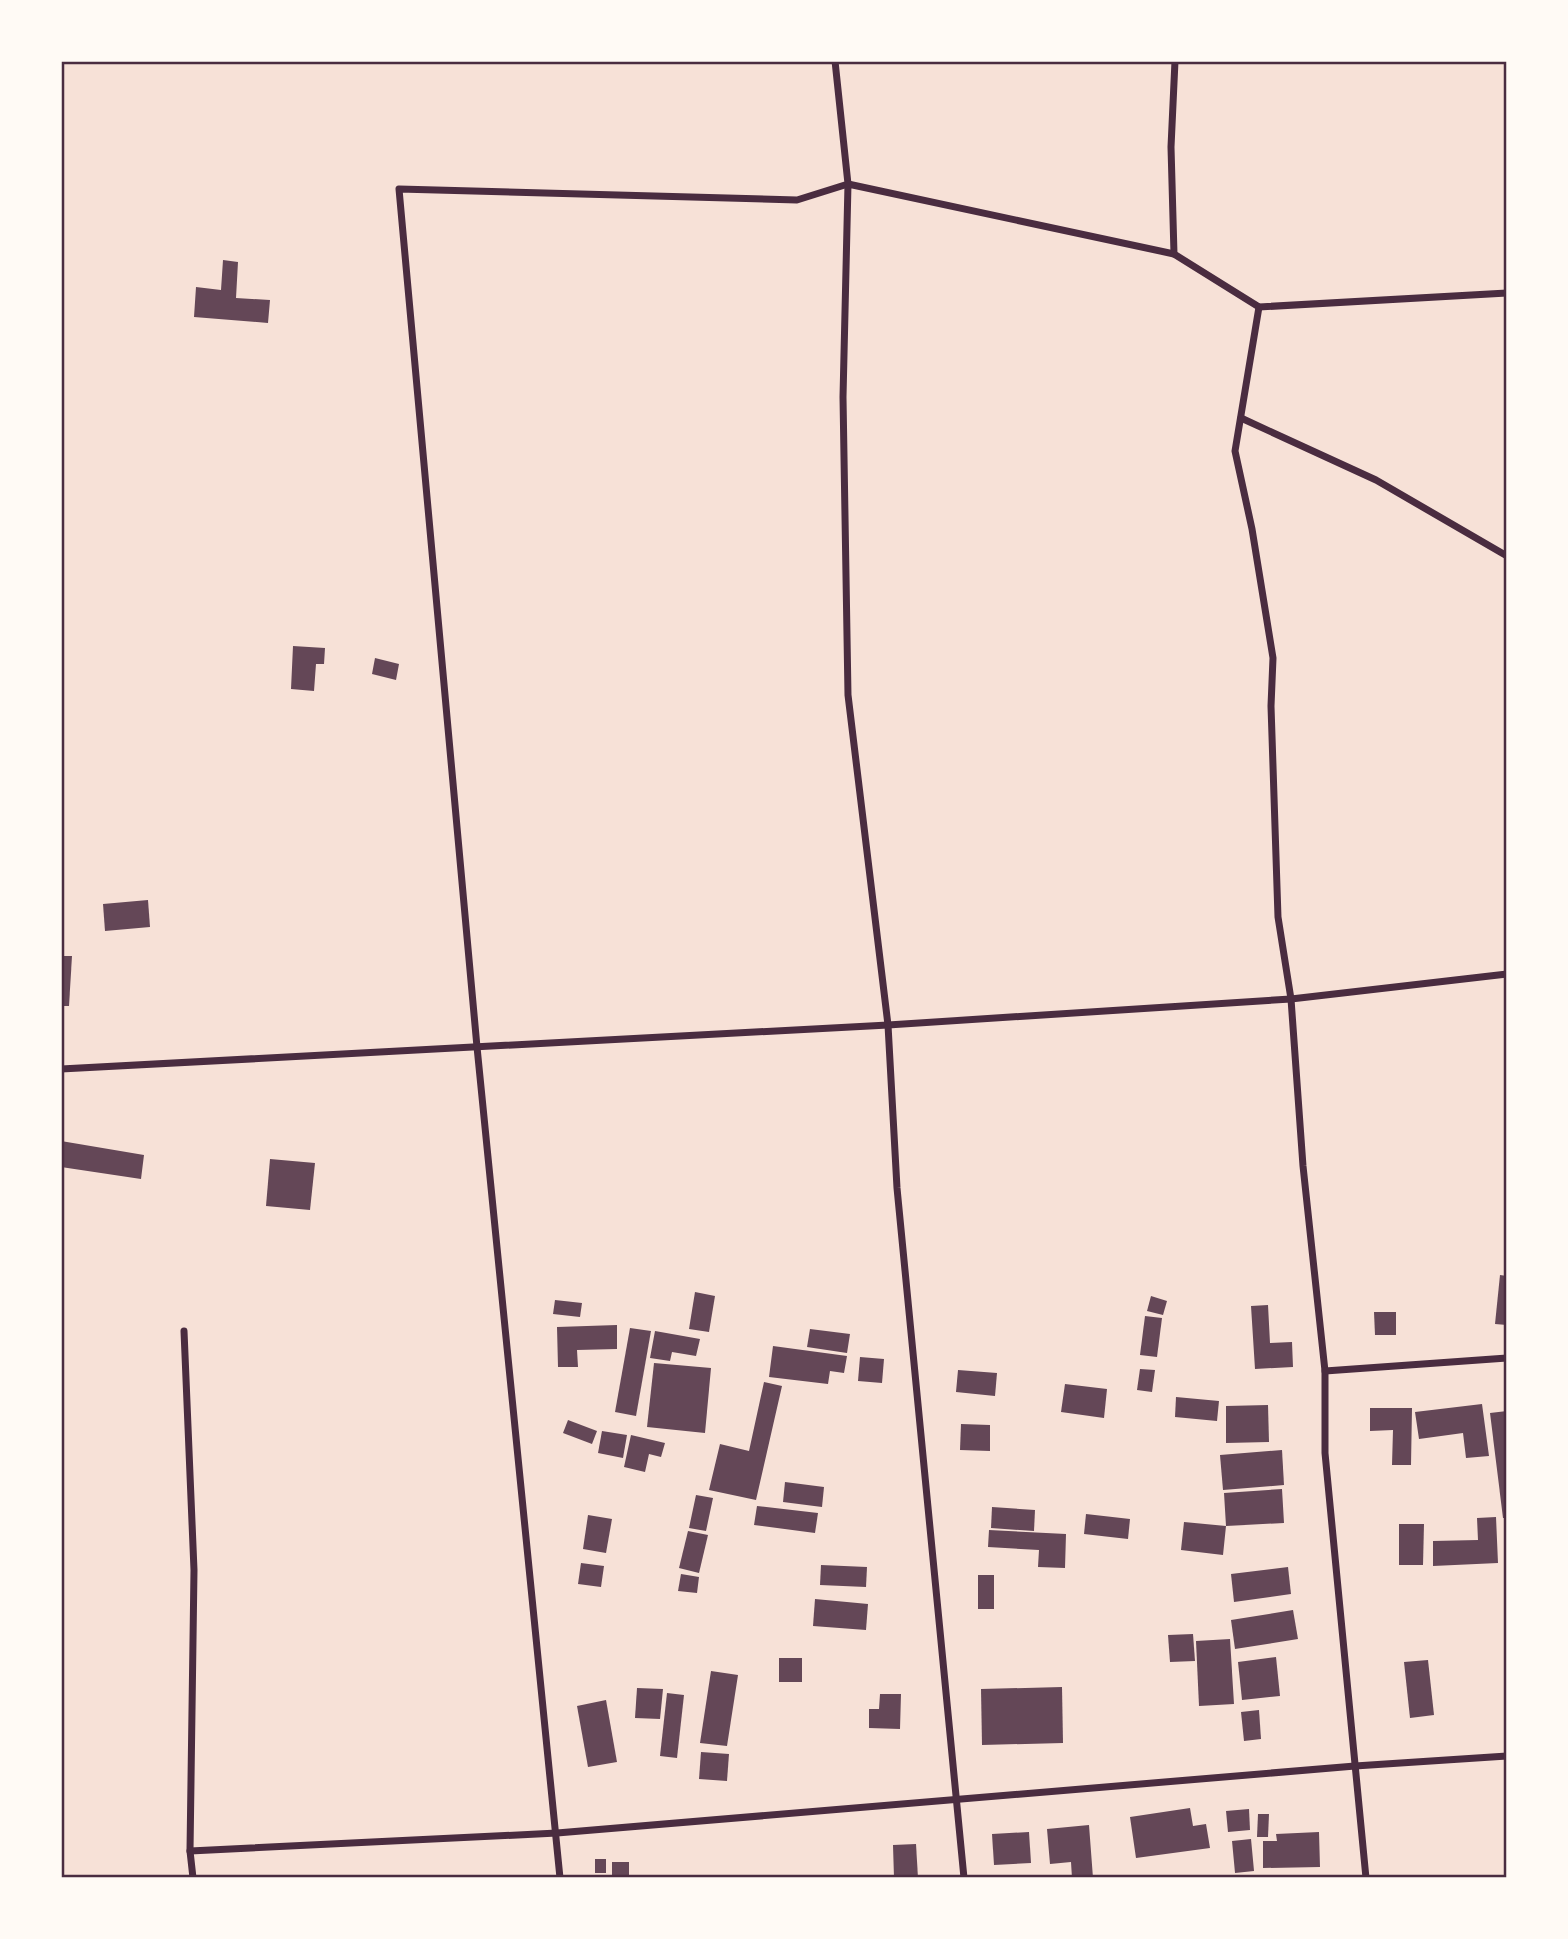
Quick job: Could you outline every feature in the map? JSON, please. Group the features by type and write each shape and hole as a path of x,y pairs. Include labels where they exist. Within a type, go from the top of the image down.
{"street":[{"path":"835,61 848,184 843,397 848,695 888,1025 899,1202 964,1878"},
{"path":"1174,254 1171,147 1175,61"},
{"path":"560,1878 477,1047 399,190 797,200 848,184 1174,254 1259,307 1507,293"},
{"path":"1259,307 1236,451 1273,658 1271,706 1278,917 1291,999 1303,1166 1325,1371 1325,1453 1366,1878"},
{"path":"1241,418 1376,480 1507,556"},
{"path":"61,1069 888,1025 1291,999 1507,974"},
{"path":"184,1331 194,1570 190,1851 193,1878"},
{"path":"1325,1371 1507,1358"},
{"path":"190,1851 557,1833 1355,1766 1507,1756"}],"building":[{"path":"223,260 238,262 236,298 270,300 268,323 194,317 196,287 221,290"},
{"path":"293,646 325,648 324,664 316,664 314,691 291,689"},
{"path":"375,658 399,664 396,680 372,674"},
{"path":"148,900 150,927 105,931 103,904"},
{"path":"61,956 72,956 69,1006 61,1006"},
{"path":"61,1141 144,1155 141,1179 61,1167"},
{"path":"270,1159 315,1163 310,1210 266,1206"},
{"path":"1500,1275 1507,1276 1507,1325 1495,1324"},
{"path":"695,1292 715,1296 709,1332 689,1329"},
{"path":"1151,1296 1167,1301 1163,1315 1147,1311"},
{"path":"555,1300 582,1303 580,1317 553,1314"},
{"path":"1268,1305 1270,1343 1292,1342 1293,1367 1255,1369 1251,1306"},
{"path":"1374,1312 1396,1312 1396,1335 1375,1335"},
{"path":"1145,1316 1162,1318 1157,1357 1140,1355"},
{"path":"617,1325 617,1349 577,1350 578,1367 558,1367 557,1327"},
{"path":"630,1328 651,1331 636,1416 615,1412"},
{"path":"810,1329 850,1334 847,1353 807,1347"},
{"path":"655,1331 700,1339 696,1356 672,1352 670,1361 650,1358"},
{"path":"773,1346 847,1356 844,1373 830,1371 828,1384 769,1377"},
{"path":"860,1357 884,1359 882,1383 858,1381"},
{"path":"654,1363 711,1368 705,1433 647,1427"},
{"path":"1140,1369 1155,1370 1152,1392 1137,1390"},
{"path":"958,1370 997,1373 995,1396 956,1392"},
{"path":"764,1382 782,1386 756,1500 709,1490 720,1444 749,1451"},
{"path":"1065,1384 1107,1389 1104,1418 1061,1412"},
{"path":"1176,1397 1219,1401 1217,1421 1175,1417"},
{"path":"1482,1404 1489,1456 1466,1458 1463,1433 1419,1439 1415,1412"},
{"path":"1268,1405 1269,1442 1226,1443 1226,1406"},
{"path":"1370,1408 1412,1408 1411,1465 1392,1465 1393,1430 1370,1431"},
{"path":"1507,1411 1507,1518 1503,1518 1490,1413"},
{"path":"568,1420 597,1431 592,1444 563,1433"},
{"path":"961,1424 990,1425 990,1451 960,1450"},
{"path":"602,1431 627,1435 623,1458 598,1453"},
{"path":"631,1435 665,1443 661,1457 649,1454 645,1472 624,1467"},
{"path":"1282,1450 1284,1485 1223,1490 1220,1455"},
{"path":"785,1482 824,1487 822,1507 783,1502"},
{"path":"1282,1489 1284,1523 1226,1526 1224,1493"},
{"path":"696,1495 713,1498 706,1531 689,1528"},
{"path":"757,1506 818,1513 815,1533 754,1525"},
{"path":"992,1507 1035,1510 1034,1531 991,1528"},
{"path":"1086,1514 1130,1519 1128,1539 1084,1534"},
{"path":"588,1515 612,1519 606,1553 583,1549"},
{"path":"1496,1517 1498,1563 1433,1566 1433,1541 1478,1540 1477,1518"},
{"path":"1184,1522 1226,1526 1223,1555 1181,1550"},
{"path":"1399,1524 1424,1524 1423,1565 1399,1565"},
{"path":"989,1530 1066,1534 1065,1568 1038,1567 1039,1550 988,1547"},
{"path":"688,1531 708,1535 699,1573 679,1568"},
{"path":"581,1563 604,1566 601,1587 578,1584"},
{"path":"821,1565 867,1567 866,1587 820,1585"},
{"path":"1288,1567 1291,1594 1234,1602 1231,1574"},
{"path":"681,1574 699,1577 697,1593 678,1591"},
{"path":"978,1575 994,1575 994,1609 978,1609"},
{"path":"815,1599 868,1604 866,1630 813,1626"},
{"path":"1293,1610 1298,1639 1235,1649 1231,1620"},
{"path":"1193,1634 1195,1661 1170,1662 1168,1635"},
{"path":"1230,1639 1234,1704 1199,1706 1196,1641"},
{"path":"1276,1657 1280,1696 1242,1700 1238,1662"},
{"path":"779,1658 802,1658 802,1682 779,1682"},
{"path":"1428,1660 1434,1715 1410,1718 1404,1662"},
{"path":"711,1671 738,1675 727,1746 700,1743"},
{"path":"1062,1687 1063,1743 982,1745 981,1689"},
{"path":"637,1688 663,1689 660,1719 635,1718"},
{"path":"667,1693 684,1695 677,1758 660,1756"},
{"path":"880,1694 901,1694 900,1729 869,1728 869,1709 879,1709"},
{"path":"606,1700 617,1762 588,1767 577,1706"},
{"path":"1259,1710 1261,1739 1244,1741 1241,1712"},
{"path":"701,1752 729,1754 727,1781 699,1779"},
{"path":"1190,1808 1193,1826 1206,1824 1210,1848 1136,1858 1130,1817"},
{"path":"1249,1809 1250,1830 1228,1832 1226,1811"},
{"path":"1258,1814 1269,1814 1268,1837 1257,1837"},
{"path":"1089,1825 1093,1878 1072,1878 1071,1862 1050,1864 1047,1829"},
{"path":"1029,1832 1031,1863 994,1865 992,1834"},
{"path":"1319,1832 1320,1867 1263,1868 1263,1841 1277,1841 1276,1834"},
{"path":"1251,1839 1254,1871 1235,1873 1232,1841"},
{"path":"916,1844 918,1878 894,1878 893,1845"},
{"path":"595,1859 606,1859 606,1873 595,1873"},
{"path":"612,1862 629,1862 629,1878 612,1878"}]}
